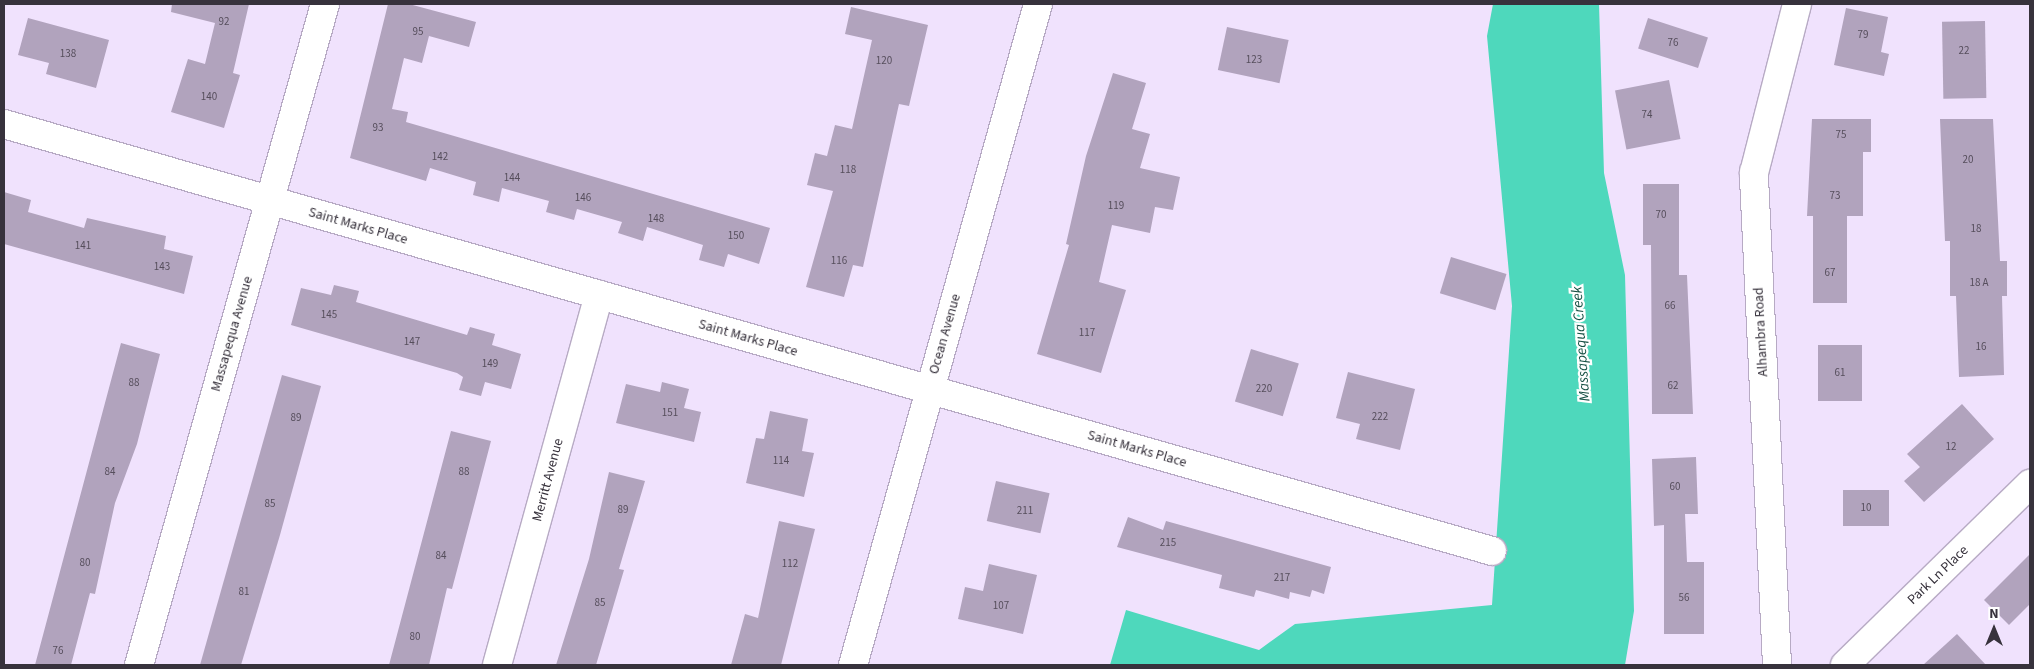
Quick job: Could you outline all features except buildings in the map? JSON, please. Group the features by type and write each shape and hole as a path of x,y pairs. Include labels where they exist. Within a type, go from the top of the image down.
{"street":[{"name":"Massapequa Avenue","path":"138,665 325,4"},
{"name":"Ocean Avenue","path":"853,665 1038,4"},
{"name":"Alhambra Road","path":"1777,665 1754,173 1797,4"},
{"name":"Saint Marks Place","path":"4,124 1492,551"},
{"name":"Merritt Avenue","path":"497,665 600,295"},
{"name":"Park Ln Place","path":"1845,665 2030,484"}],"water":[{"name":"Massapequa Creek","path":"1493,4 1599,4 1604,173 1625,275 1634,611 1625,665 1110,665 1126,610 1259,650 1295,624 1492,605 1512,306 1487,36"}]}
